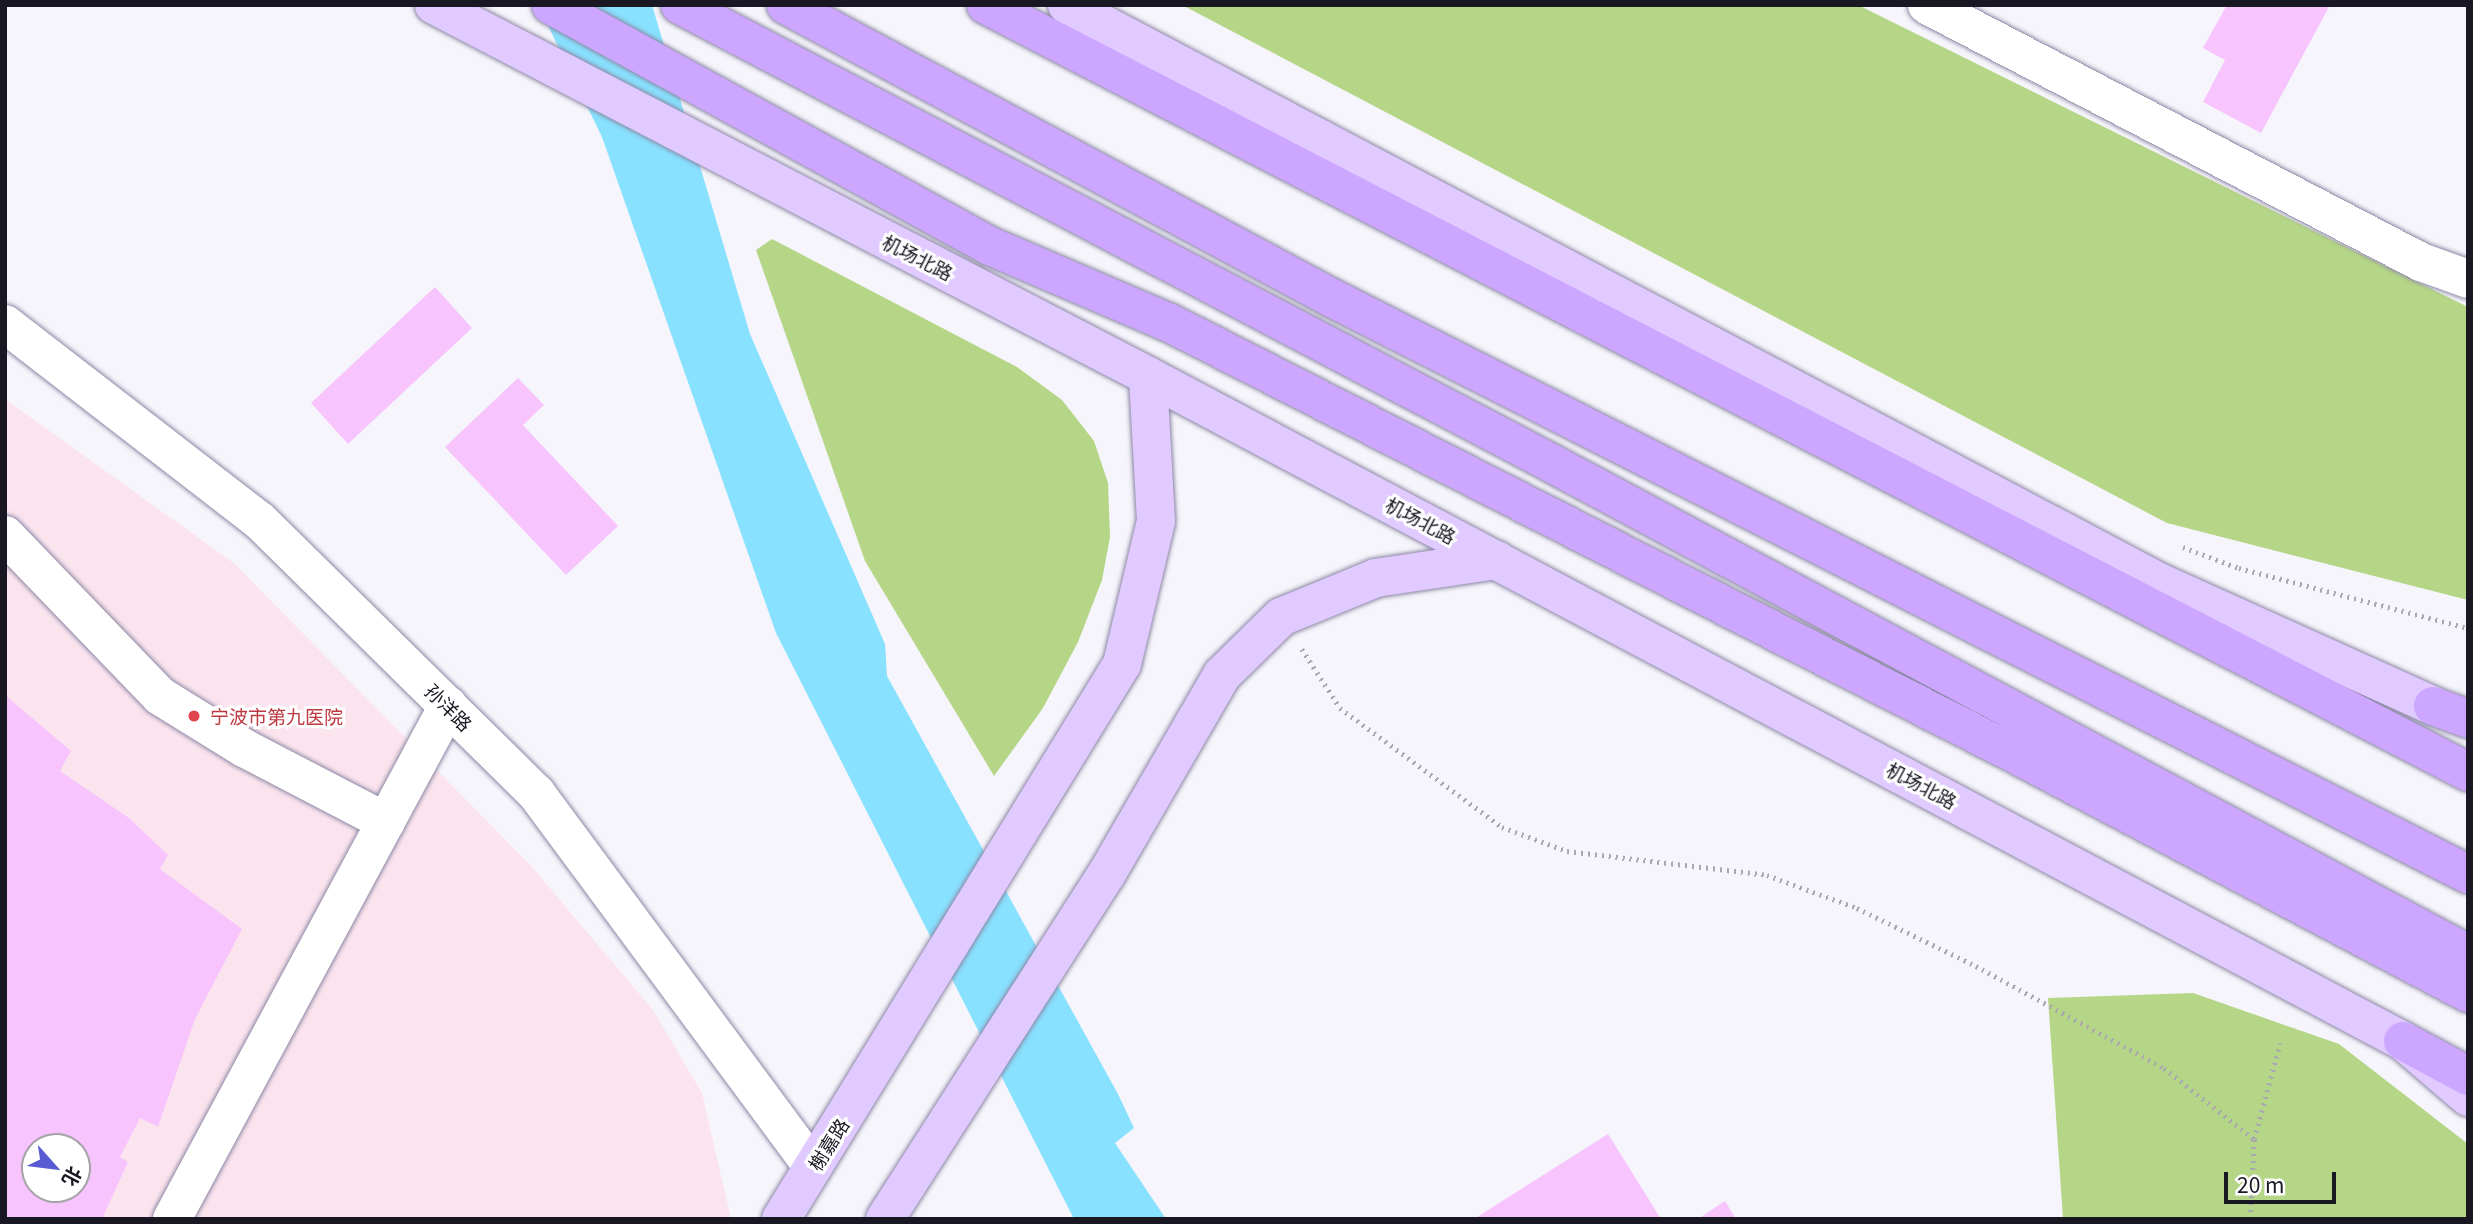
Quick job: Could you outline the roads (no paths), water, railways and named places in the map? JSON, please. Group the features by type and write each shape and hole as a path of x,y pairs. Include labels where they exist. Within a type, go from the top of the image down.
{"highway":[{"path":"551,5 990,246 1170,323 2019,756 2468,993"},
{"path":"680,5 1553,464 2468,954"},
{"path":"786,5 1332,298 2468,874"},
{"path":"986,5 2468,772"},
{"path":"2403,1041 2468,1076"}],"main road":[{"name":"机场北路","path":"434,5 1148,376 2403,1041 2468,1097"},
{"path":"1067,5 2159,582 2456,713"},
{"name":"榭嘉路","path":"781,1219 1036,808 1122,664 1156,521 1148,376"},
{"path":"885,1219 1106,875 1222,675 1281,617 1376,578 1497,560"}],"street":[{"path":"1927,5 2421,262 2468,279"},
{"name":"孙洋路","path":"5,324 260,521 536,793 813,1167"},
{"path":"5,535 160,696 244,748 386,822"},
{"path":"172,1219 448,706"}],"water":[{"path":"538,5 652,5 750,334 885,644 887,676 1118,1094 1134,1128 1115,1143 1166,1219 1074,1219 776,633 602,137"}],"place":[{"name":"宁波市第九医院","path":"194,716"}]}
